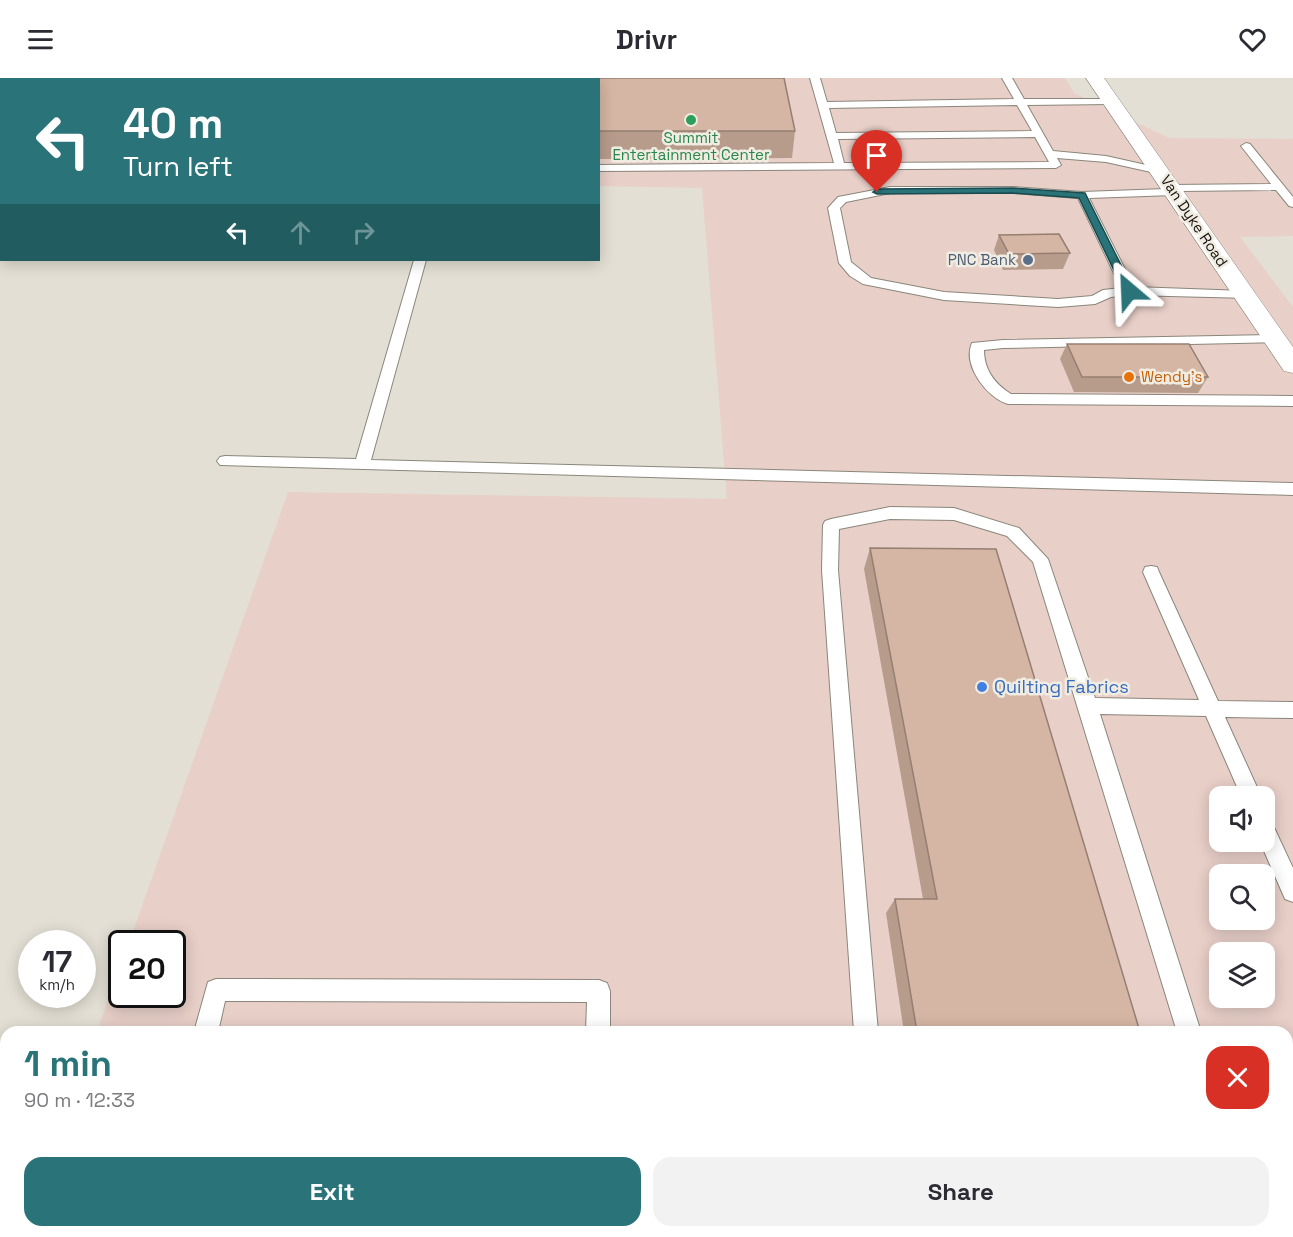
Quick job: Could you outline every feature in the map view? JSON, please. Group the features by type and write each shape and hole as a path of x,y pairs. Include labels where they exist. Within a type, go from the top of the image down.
{"main road":[{"name":"Van Dyke Road","path":"1095,78 1293,365"}],"lane":[{"path":"815,78 840,166"},
{"path":"600,168 1056,165 1007,78"},
{"path":"823,105 1111,101"},
{"path":"832,136 1040,134"},
{"path":"1246,146 1293,204"},
{"path":"1050,154 1126,161 1168,184"},
{"path":"1245,295 1129,291 1108,293 1095,300 1058,303 944,296 867,281 845,264 834,208 842,199 890,190 1013,190 1082,195 1168,184 1279,187"},
{"path":"1082,195 1129,291"},
{"path":"362,465 420,261"},
{"path":"1276,339 1003,344 977,346 976,360 992,389 1008,399 1293,401"},
{"path":"225,461 1293,489"},
{"path":"866,1026 830,570 831,525 890,513 954,514 1013,532 1040,559 1187,1026"},
{"path":"1151,572 1247,786"},
{"path":"1088,706 1293,710"},
{"path":"1275,852 1293,892"},
{"path":"207,1026 216,990 599,991 598,1026"}],"shaded area":[{"path":"600,78 1065,78 1074,93 1169,138 1293,139 1293,236 1240,237 1293,307 1293,1026 99,1026 108,1000 108,1008 186,1008 186,930 134,930 288,492 727,499 702,188 600,186"}],"building":[{"name":"Summit Entertainment Center","path":"600,78 784,78 795,131 600,131"},
{"path":"1059,234 1070,253 1009,254 999,235"},
{"path":"1067,344 1189,344 1208,377 1082,377"},
{"path":"870,548 996,549 1138,1026 916,1026 895,899 937,899"}],"place":[{"name":"Summit Entertainment Center","path":"691,120"},
{"name":"PNC Bank","path":"1028,260"},
{"name":"Wendy's","path":"1129,377"},
{"name":"Quilting Fabrics","path":"982,687"}],"route":[{"path":"877,192 890,190 1013,190 1082,195 1129,291"}]}
